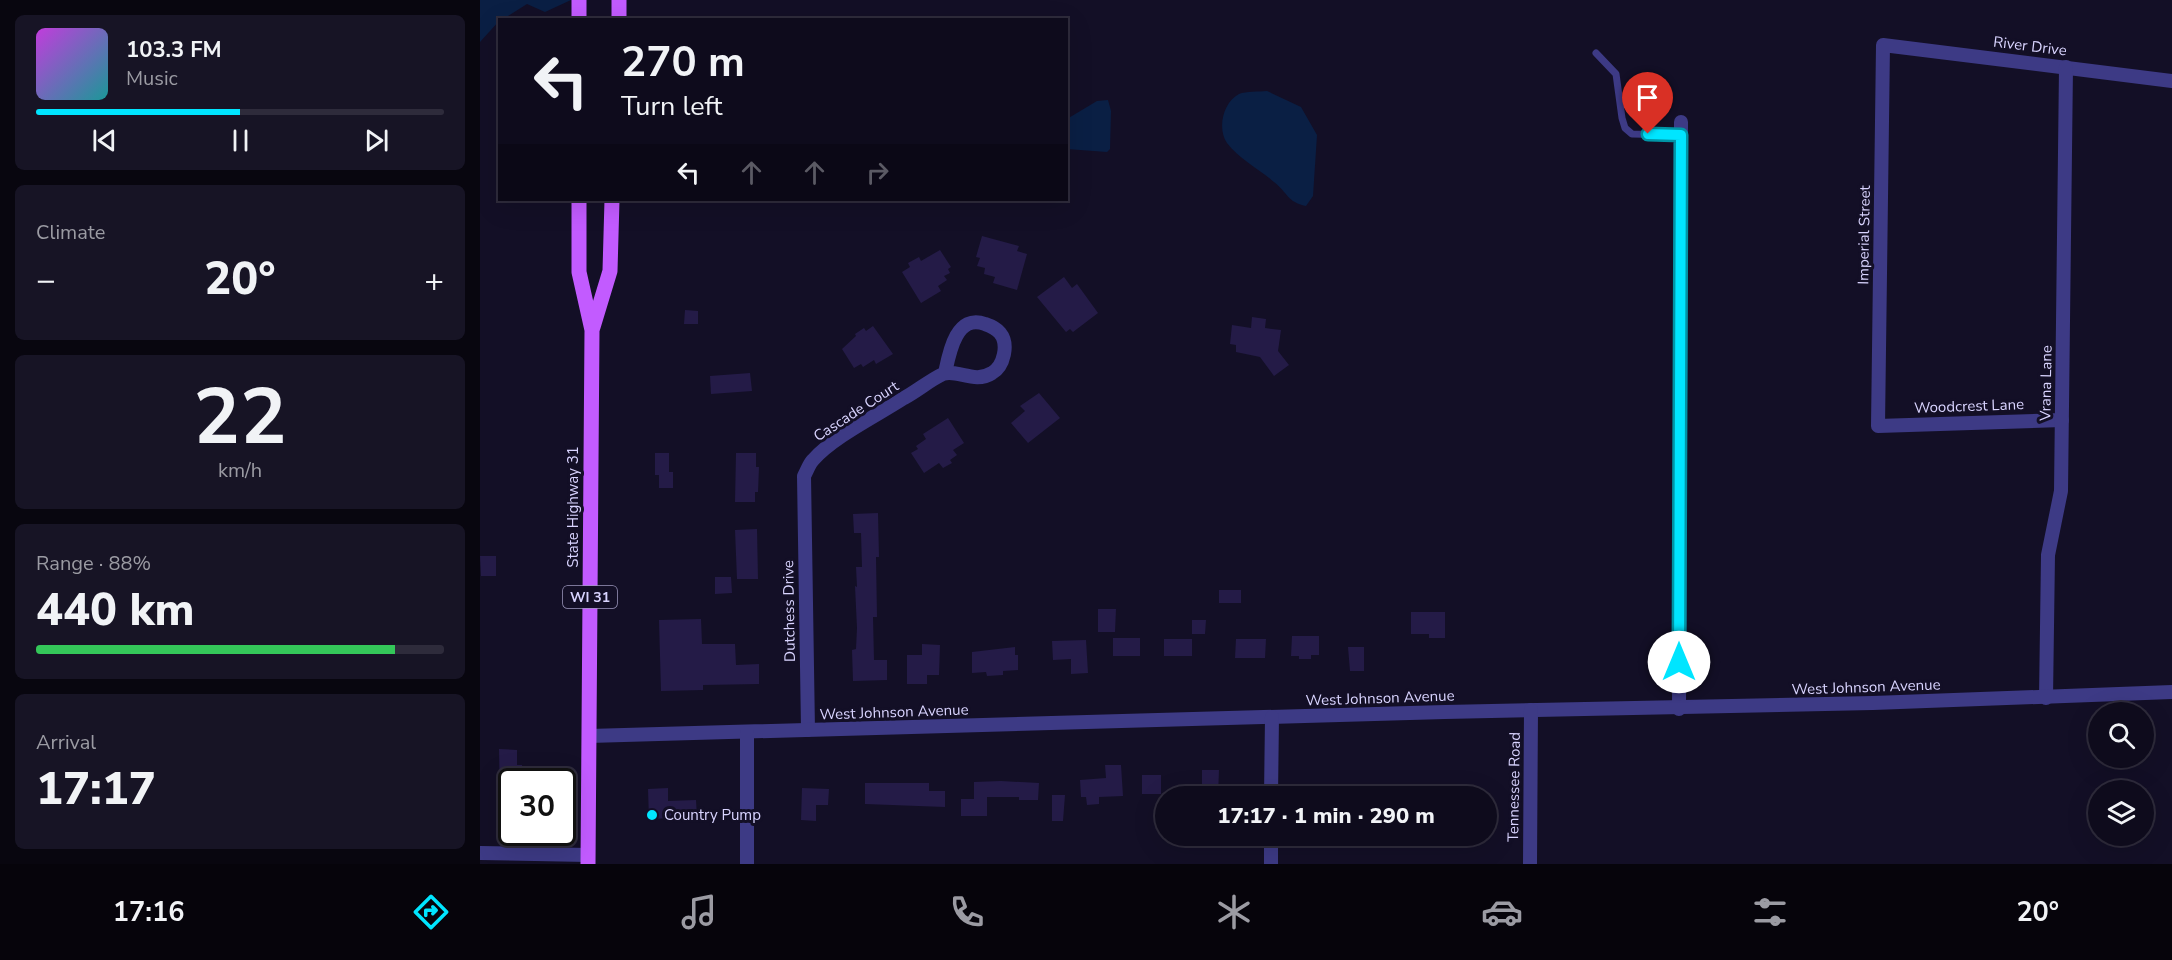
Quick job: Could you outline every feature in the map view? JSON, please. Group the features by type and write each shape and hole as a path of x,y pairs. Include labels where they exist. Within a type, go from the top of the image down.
{"main road":[{"path":"618,18 619,0"},
{"name":"State Highway 31","path":"579,201 579,272 592,330 588,860"},
{"name":"State Highway 31","path":"592,330 610,271 612,201"}],"street":[{"name":"River Drive","path":"1883,45 2172,81"},
{"name":"Imperial Street","path":"1878,426 1883,45"},
{"name":"Vrana Lane","path":"2046,698 2048,555 2061,491 2066,68"},
{"path":"1679,709 1681,128"},
{"path":"979,322 994,327 1002,335 1005,348 1004,357 993,373 980,378 945,373 957,332 966,325 979,322"},
{"name":"Cascade Court","path":"803,491 804,476 812,460 820,453 945,373"},
{"name":"Woodcrest Lane","path":"1878,426 2062,420"},
{"name":"Dutchess Drive","path":"803,491 808,730"},
{"name":"West Johnson Avenue","path":"589,736 1531,710 1679,709 2172,692"},
{"name":"Tennessee Road","path":"1530,864 1531,710"},
{"path":"1271,786 1272,717"},
{"path":"747,733 747,864"},
{"path":"1271,846 1271,864"},
{"path":"480,853 588,860"}],"lane":[{"path":"1596,53 1616,74 1625,128 1632,134 1681,128"}],"water":[{"path":"480,0 571,0 545,12 527,4 505,18 498,18 498,22 480,42"},
{"path":"1267,91 1301,107 1317,135 1313,196 1306,206 1291,200 1279,186 1237,154 1224,137 1223,116 1233,98 1242,93"},
{"path":"1108,100 1111,111 1110,149 1107,152 1068,149 1068,118 1097,101"}],"building":[{"path":"982,236 1019,246 1017,251 1027,254 1017,290 993,283 995,277 984,274 985,268 977,266 980,258 976,257"},
{"path":"940,250 951,267 948,269 950,273 944,276 947,280 938,286 941,291 921,303 902,272 910,267 908,263 919,257 921,261"},
{"path":"1064,277 1072,288 1077,284 1098,313 1073,332 1070,329 1066,332 1037,297"},
{"path":"685,310 698,311 698,324 684,324"},
{"path":"1252,317 1266,319 1265,328 1281,330 1278,351 1289,365 1274,376 1260,357 1236,352 1236,345 1230,344 1232,325 1251,328"},
{"path":"873,326 893,354 876,364 874,360 863,367 861,364 854,368 842,349 856,336 855,334 864,328 866,331"},
{"path":"750,373 752,391 711,394 710,376"},
{"path":"1039,393 1060,418 1028,443 1011,423 1025,411 1020,406"},
{"path":"948,418 964,443 953,450 957,455 950,460 952,463 943,468 939,463 924,473 911,453 918,449 916,446 926,439 923,434"},
{"path":"655,453 669,453 669,472 673,472 673,488 659,488 659,475 655,475"},
{"path":"736,453 756,453 756,467 759,467 758,492 755,492 755,502 735,502"},
{"path":"878,513 879,557 876,557 877,617 873,617 874,660 887,660 887,680 853,681 852,650 856,649 857,628 856,567 862,567 861,533 854,533 853,514"},
{"path":"757,529 758,579 737,579 735,530"},
{"path":"480,556 496,556 496,576 481,576"},
{"path":"715,577 731,577 732,593 715,594"},
{"path":"1219,590 1241,590 1241,603 1219,603"},
{"path":"1098,609 1116,609 1115,632 1098,632"},
{"path":"1411,612 1445,612 1445,638 1429,638 1429,634 1411,634"},
{"path":"701,619 702,644 735,644 736,665 759,664 759,684 703,685 703,690 661,691 659,620"},
{"path":"1192,620 1206,620 1205,634 1192,634"},
{"path":"1292,636 1319,636 1319,655 1311,655 1311,659 1291,656"},
{"path":"1113,638 1140,638 1140,656 1113,656"},
{"path":"1164,639 1192,639 1192,656 1164,656"},
{"path":"1236,639 1266,639 1265,658 1235,658"},
{"path":"1086,640 1088,673 1071,674 1071,659 1053,660 1052,641"},
{"path":"922,644 940,645 939,675 927,675 927,684 907,684 907,655 922,655"},
{"path":"1015,647 1015,655 1018,655 1018,670 1003,671 1003,675 987,676 986,672 972,673 972,652"},
{"path":"1348,647 1364,647 1364,671 1350,671"},
{"path":"499,749 517,750 517,765 522,765 522,768 499,768"},
{"path":"1105,765 1121,765 1123,796 1099,797 1099,804 1087,805 1086,797 1081,797 1080,780 1106,778"},
{"path":"1202,770 1219,770 1218,786 1202,786"},
{"path":"1142,775 1161,775 1161,786 1155,786 1155,794 1142,794"},
{"path":"974,782 1039,783 1038,800 1019,800 1019,797 987,797 987,816 961,816 961,799 974,799"},
{"path":"865,783 929,783 929,791 945,791 945,807 865,804"},
{"path":"668,788 668,801 696,800 697,817 649,819 648,789"},
{"path":"802,788 829,789 828,805 816,805 816,821 801,820"},
{"path":"1052,795 1065,795 1063,821 1052,821"}],"place":[{"name":"Country Pump","path":"652,815"}],"route":[{"path":"1648,134 1681,135 1679,662"}]}
